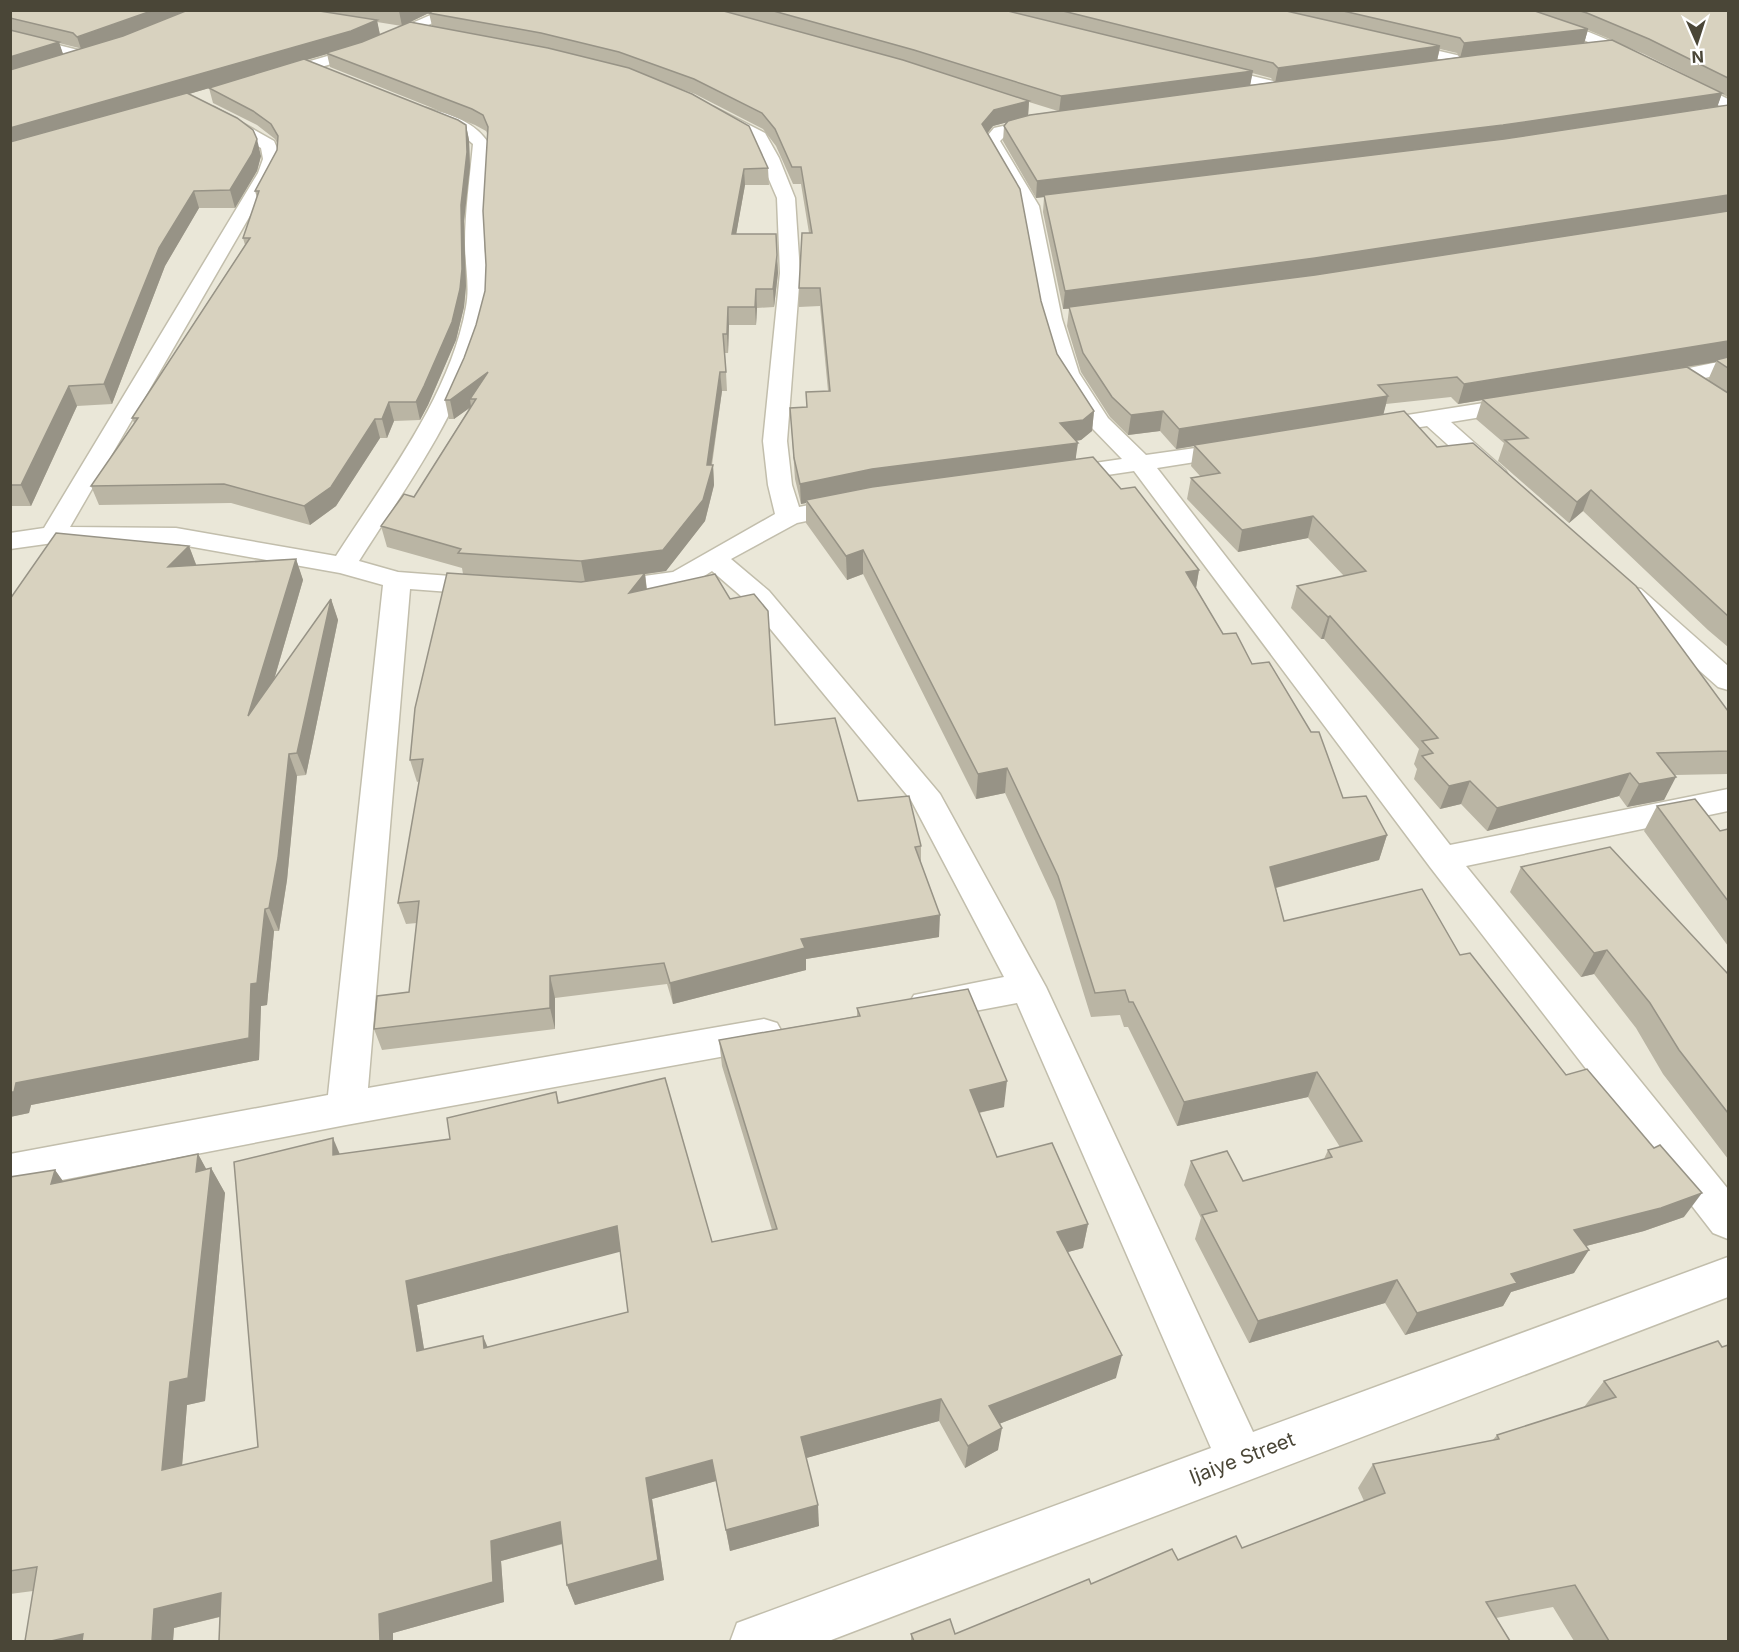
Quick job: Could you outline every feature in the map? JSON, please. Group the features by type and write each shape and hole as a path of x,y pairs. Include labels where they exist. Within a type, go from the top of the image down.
{"street":[{"path":"261,80 360,51 455,10"},
{"path":"1497,10 1589,37 1728,105"},
{"path":"372,27 445,36"},
{"path":"10,37 73,52"},
{"path":"1381,42 1479,62 1426,69"},
{"path":"1577,51 1612,47"},
{"path":"307,66 340,79"},
{"path":"1194,66 1290,87 1237,94"},
{"path":"53,536 262,183 272,161 272,152 268,145 257,136 193,101"},
{"path":"343,565 423,435 450,384 471,331 477,306 475,237 481,144 478,137 468,130 404,104"},
{"path":"700,104 759,138 770,158 786,198 790,273 775,441 780,485 789,517"},
{"path":"1027,108 1059,119 1010,127 1000,131 991,141 1036,205 1052,319 1068,373 1074,383 1099,422 1141,464 1442,859 1728,1220"},
{"path":"1706,117 1728,113"},
{"path":"1052,319 1076,316"},
{"path":"1626,387 1728,367"},
{"path":"1683,377 1710,395"},
{"path":"1351,431 1546,400"},
{"path":"1432,418 1513,490"},
{"path":"1033,478 1257,446"},
{"path":"573,591 585,592 680,579 789,517 872,500"},
{"path":"10,541 53,536 176,536 343,565 397,580 516,588"},
{"path":"714,558 759,597 924,794 1028,987 1240,1458"},
{"path":"1612,577 1728,681"},
{"path":"346,1108 397,580"},
{"path":"1442,859 1728,800"},
{"path":"898,1010 1028,987"},
{"path":"10,1172 346,1108 792,1029"},
{"name":"Ijaiye Street","path":"756,1641 1728,1277"}],"shaded area":[{"path":"11,11 1728,11 1728,1641 11,1641"}],"building":[{"path":"10,10 154,10 77,37 73,33 10,18"},
{"path":"188,10 313,10 377,20 351,31 10,128 10,70 123,36"},
{"path":"434,10 720,10 903,60 1029,101 994,110 982,124 1020,189 1041,301 1057,354 1094,411 1083,420 1060,423 1078,443 872,469 800,484 794,458 790,408 807,407 806,392 830,391 820,288 799,288 802,233 812,233 801,167 792,167 775,129 762,113 694,79 619,52 541,33 429,13"},
{"path":"770,10 1004,10 1253,71 1061,96 914,50"},
{"path":"1059,10 1282,10 1440,46 1278,68 1273,63"},
{"path":"1339,10 1532,10 1588,29 1464,43 1460,38"},
{"path":"1577,10 1728,10 1728,78 1649,39"},
{"path":"410,22 548,48 629,68 692,94 749,126 768,168 744,169 732,234 776,234 777,255 773,289 756,289 755,307 728,307 727,334 723,334 726,372 720,372 707,465 713,465 703,500 663,550 581,561 458,553 461,549 381,526 404,494 414,497 476,399 470,399 488,372 450,400 445,400 464,358 485,291 483,211 488,127 483,115 326,53 362,42"},
{"path":"10,30 59,42 10,57"},
{"path":"1612,40 1722,93 1503,125 1037,181 1004,126 1008,121 1030,115 1477,55"},
{"path":"304,59 466,125 467,152 461,205 460,289 452,322 424,386 416,402 389,402 382,419 375,419 331,487 304,506 224,484 91,486 138,418 132,418 250,238 243,238 259,191 255,191 277,150 278,136 271,124 253,111 209,88"},
{"path":"187,93 237,118 253,130 257,139 252,154 230,190 194,191 159,248 104,384 69,386 21,485 10,485 10,142"},
{"path":"1728,105 1728,195 1315,258 1065,291 1044,195 1504,139"},
{"path":"1728,211 1728,341 1464,384 1457,377 1378,385 1388,396 1179,429 1163,411 1131,415 1112,397 1083,353 1069,307 1315,275"},
{"path":"1728,357 1728,368 1716,360"},
{"path":"1687,367 1728,393 1728,616 1591,490 1577,502 1505,440 1528,438 1482,399"},
{"path":"1404,411 1437,447 1473,443 1636,586 1728,711 1728,751 1657,753 1676,777 1639,784 1630,773 1497,808 1470,781 1449,786 1422,756 1433,753 1422,741 1438,738 1330,616 1328,617 1297,586 1366,571 1313,516 1242,530 1191,478 1220,473 1194,445"},
{"path":"1093,457 1121,489 1135,487 1199,570 1186,572 1223,634 1236,633 1252,664 1269,662 1311,732 1319,732 1343,798 1366,796 1387,835 1270,867 1284,921 1422,889 1460,955 1470,953 1566,1075 1587,1069 1654,1148 1660,1145 1702,1193 1661,1208 1574,1230 1589,1250 1511,1274 1517,1283 1417,1313 1397,1280 1258,1321 1202,1215 1217,1211 1191,1161 1227,1151 1243,1181 1332,1157 1328,1150 1362,1141 1317,1072 1184,1102 1133,1002 1129,1002 1125,990 1095,993 1058,876 1007,768 978,774 863,550 846,556 806,500 872,487"},
{"path":"56,533 189,546 168,567 296,559 248,716 331,599 297,753 289,754 278,858 269,908 265,909 257,983 251,984 249,1038 16,1083 14,1092 10,1092 10,599"},
{"path":"447,573 581,582 645,573 629,593 715,574 730,599 754,594 768,611 775,725 835,718 858,801 909,796 921,846 915,847 940,915 801,939 805,948 670,983 664,963 550,976 550,1008 374,1029 377,996 409,992 419,901 398,903 423,759 410,760 415,708"},
{"path":"1695,799 1720,831 1728,829 1728,901 1657,806"},
{"path":"1610,847 1728,974 1728,1113 1679,1050 1650,1003 1607,950 1594,953 1521,867"},
{"path":"968,989 1007,1081 970,1090 997,1157 1052,1143 1088,1224 1057,1232 1122,1355 989,1406 1002,1428 968,1446 941,1399 801,1437 818,1505 726,1530 712,1460 646,1478 658,1560 567,1585 560,1522 491,1541 493,1582 379,1614 380,1641 219,1641 221,1593 154,1609 152,1641 82,1641 83,1634 51,1641 25,1641 37,1567 10,1571 10,1177 55,1170 51,1184 198,1154 196,1172 211,1168 188,1378 170,1382 162,1470 258,1447 234,1162 333,1138 333,1155 450,1139 447,1118 556,1092 558,1103 665,1078 712,1242 777,1229 719,1040 860,1016 857,1008","holes":["617,1226 628,1312 484,1348 483,1336 417,1351 406,1281"]},
{"path":"1718,1341 1722,1347 1728,1345 1728,1641 1609,1641 1575,1585 1486,1602 1510,1641 914,1641 911,1634 950,1619 955,1634 1089,1579 1091,1584 1172,1549 1178,1560 1236,1536 1242,1548 1385,1493 1373,1464 1499,1439 1497,1435 1616,1397 1604,1381"}]}
